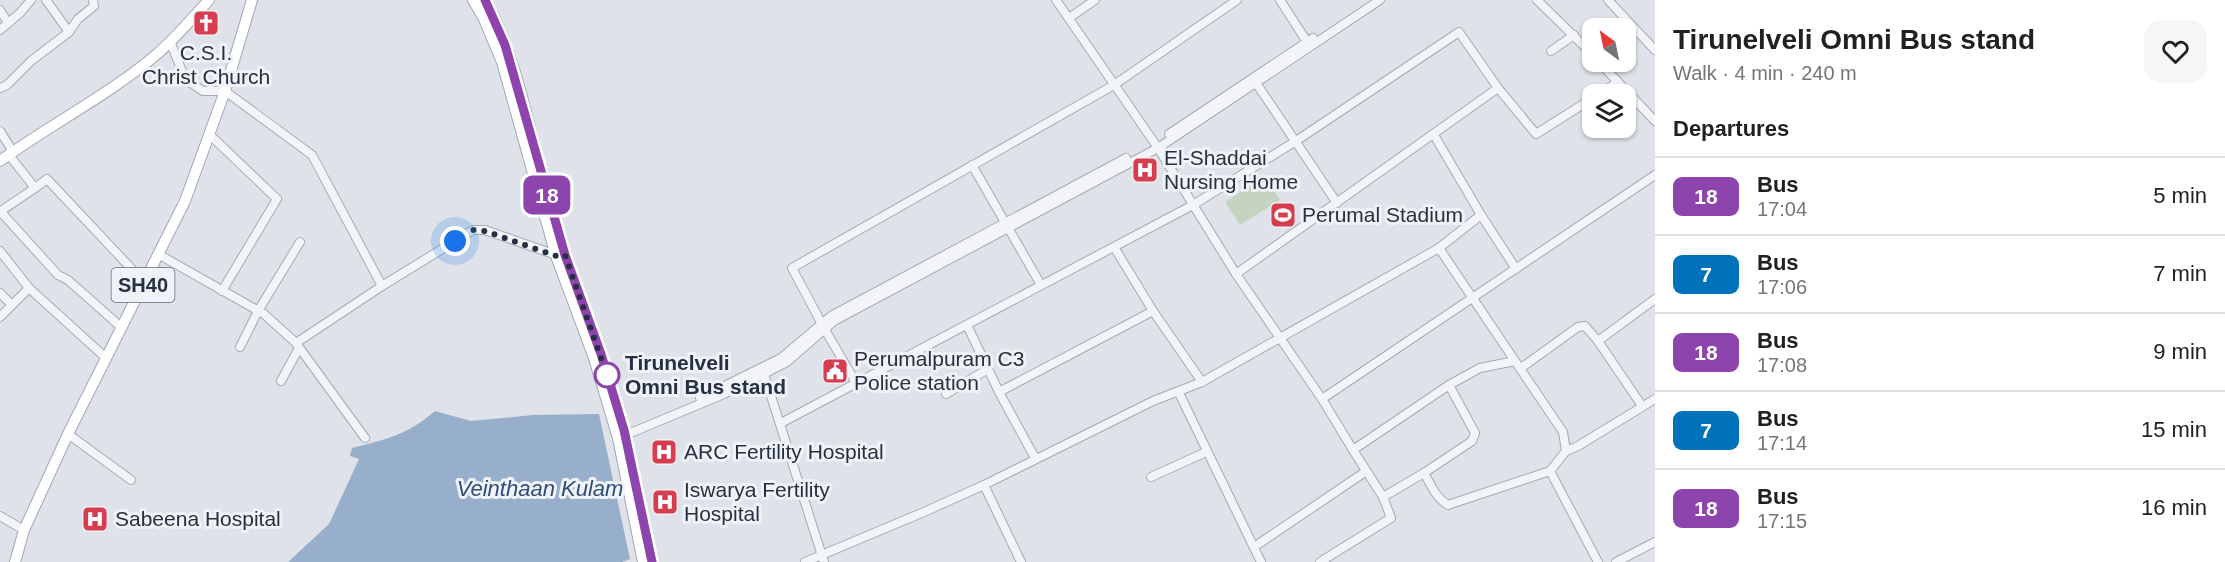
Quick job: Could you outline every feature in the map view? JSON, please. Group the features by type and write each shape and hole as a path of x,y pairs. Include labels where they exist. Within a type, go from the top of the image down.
{"main road":[{"path":"7,156 111,88 158,53 209,0"},
{"name":"SH40","path":"15,562 24,530 68,434 185,201 225,91 252,0"},
{"path":"473,0 484,19 502,62 561,256 621,434 652,562"},
{"path":"485,0 505,45 561,256"},
{"path":"621,434 644,562"}],"street":[{"path":"0,30 31,0"},
{"path":"46,0 69,32"},
{"path":"0,88 7,85 31,61 69,32 78,20 94,6 93,0"},
{"path":"1056,0 1156,145 1236,274 1322,399 1365,472 1383,496 1391,518 1320,562"},
{"path":"1069,18 1095,0"},
{"path":"856,383 792,268 1114,85 1237,0"},
{"path":"1280,0 1309,44"},
{"path":"621,434 771,364 823,326 1156,145 1256,83 1370,0"},
{"path":"1156,145 1380,0"},
{"path":"1537,0 1582,43"},
{"path":"1608,0 1655,50"},
{"path":"0,9 8,23"},
{"path":"781,423 1193,206 1296,141 1459,32 1498,88 1536,134 1582,105"},
{"path":"1646,40 1655,34"},
{"path":"1551,51 1574,35"},
{"path":"170,41 185,80 203,91 225,91 312,155 382,286"},
{"path":"1608,72 1655,121"},
{"path":"1256,83 1337,203"},
{"path":"1236,274 1498,88"},
{"path":"0,131 7,156 35,188"},
{"path":"209,134 277,199 222,291"},
{"path":"1434,135 1516,269"},
{"path":"972,165 1041,285"},
{"path":"1322,399 1655,175"},
{"path":"121,327 68,280 58,275 0,211 47,179 144,282"},
{"path":"805,562 823,559 984,485 1153,401 1179,393 1202,382 1439,248 1481,215"},
{"path":"281,381 297,345 382,286 473,230 485,231 561,256"},
{"path":"240,347 258,311 300,242"},
{"path":"1114,247 1202,382"},
{"path":"1439,248 1563,432 1566,451"},
{"path":"0,251 29,288 106,358"},
{"path":"158,254 258,311 297,345 365,438"},
{"path":"0,317 29,288"},
{"path":"0,293 12,305"},
{"path":"1598,341 1655,299"},
{"path":"999,392 1154,311"},
{"path":"967,325 999,392 1035,458"},
{"path":"621,434 764,374 796,355 823,326"},
{"path":"1353,450 1449,385 1480,368 1518,364 1578,327 1585,326 1598,341 1642,406"},
{"path":"946,394 988,369"},
{"path":"764,374 823,559"},
{"path":"1383,496 1424,473 1472,441 1475,433 1449,385"},
{"path":"1179,393 1261,562"},
{"path":"1424,473 1434,492 1448,506 1550,471 1566,451 1655,399"},
{"path":"68,434 131,480"},
{"path":"1151,477 1206,452"},
{"path":"1550,471 1598,562"},
{"path":"1254,547 1365,472"},
{"path":"984,485 1021,562"},
{"path":"0,516 24,530"},
{"path":"1616,562 1655,542"}],"green space":[{"path":"1265,176 1280,200 1240,225 1225,202"}],"water":[{"name":"Veinthaan Kulam","path":"435,411 471,421 533,415 599,414 630,559 622,562 288,562 329,524 359,459 350,456 352,448 406,431"}],"bus line":[{"name":"18","path":"485,0 505,45 549,204 571,274 601,354 624,430 652,562"}],"place":[{"name":"C.S.I. Christ Church","path":"206,23"},
{"name":"El-Shaddai Nursing Home","path":"1145,170"},
{"name":"Perumal Stadium","path":"1283,215"},
{"name":"Perumalpuram C3 Police station","path":"835,371"},
{"name":"Tirunelveli Omni Bus stand","path":"607,375"},
{"name":"ARC Fertility Hospital","path":"664,452"},
{"name":"Iswarya Fertility Hospital","path":"665,502"},
{"name":"Sabeena Hospital","path":"95,519"}],"route":[{"path":"455,241 473,230 485,231 556,256 565,255 607,375"}]}
